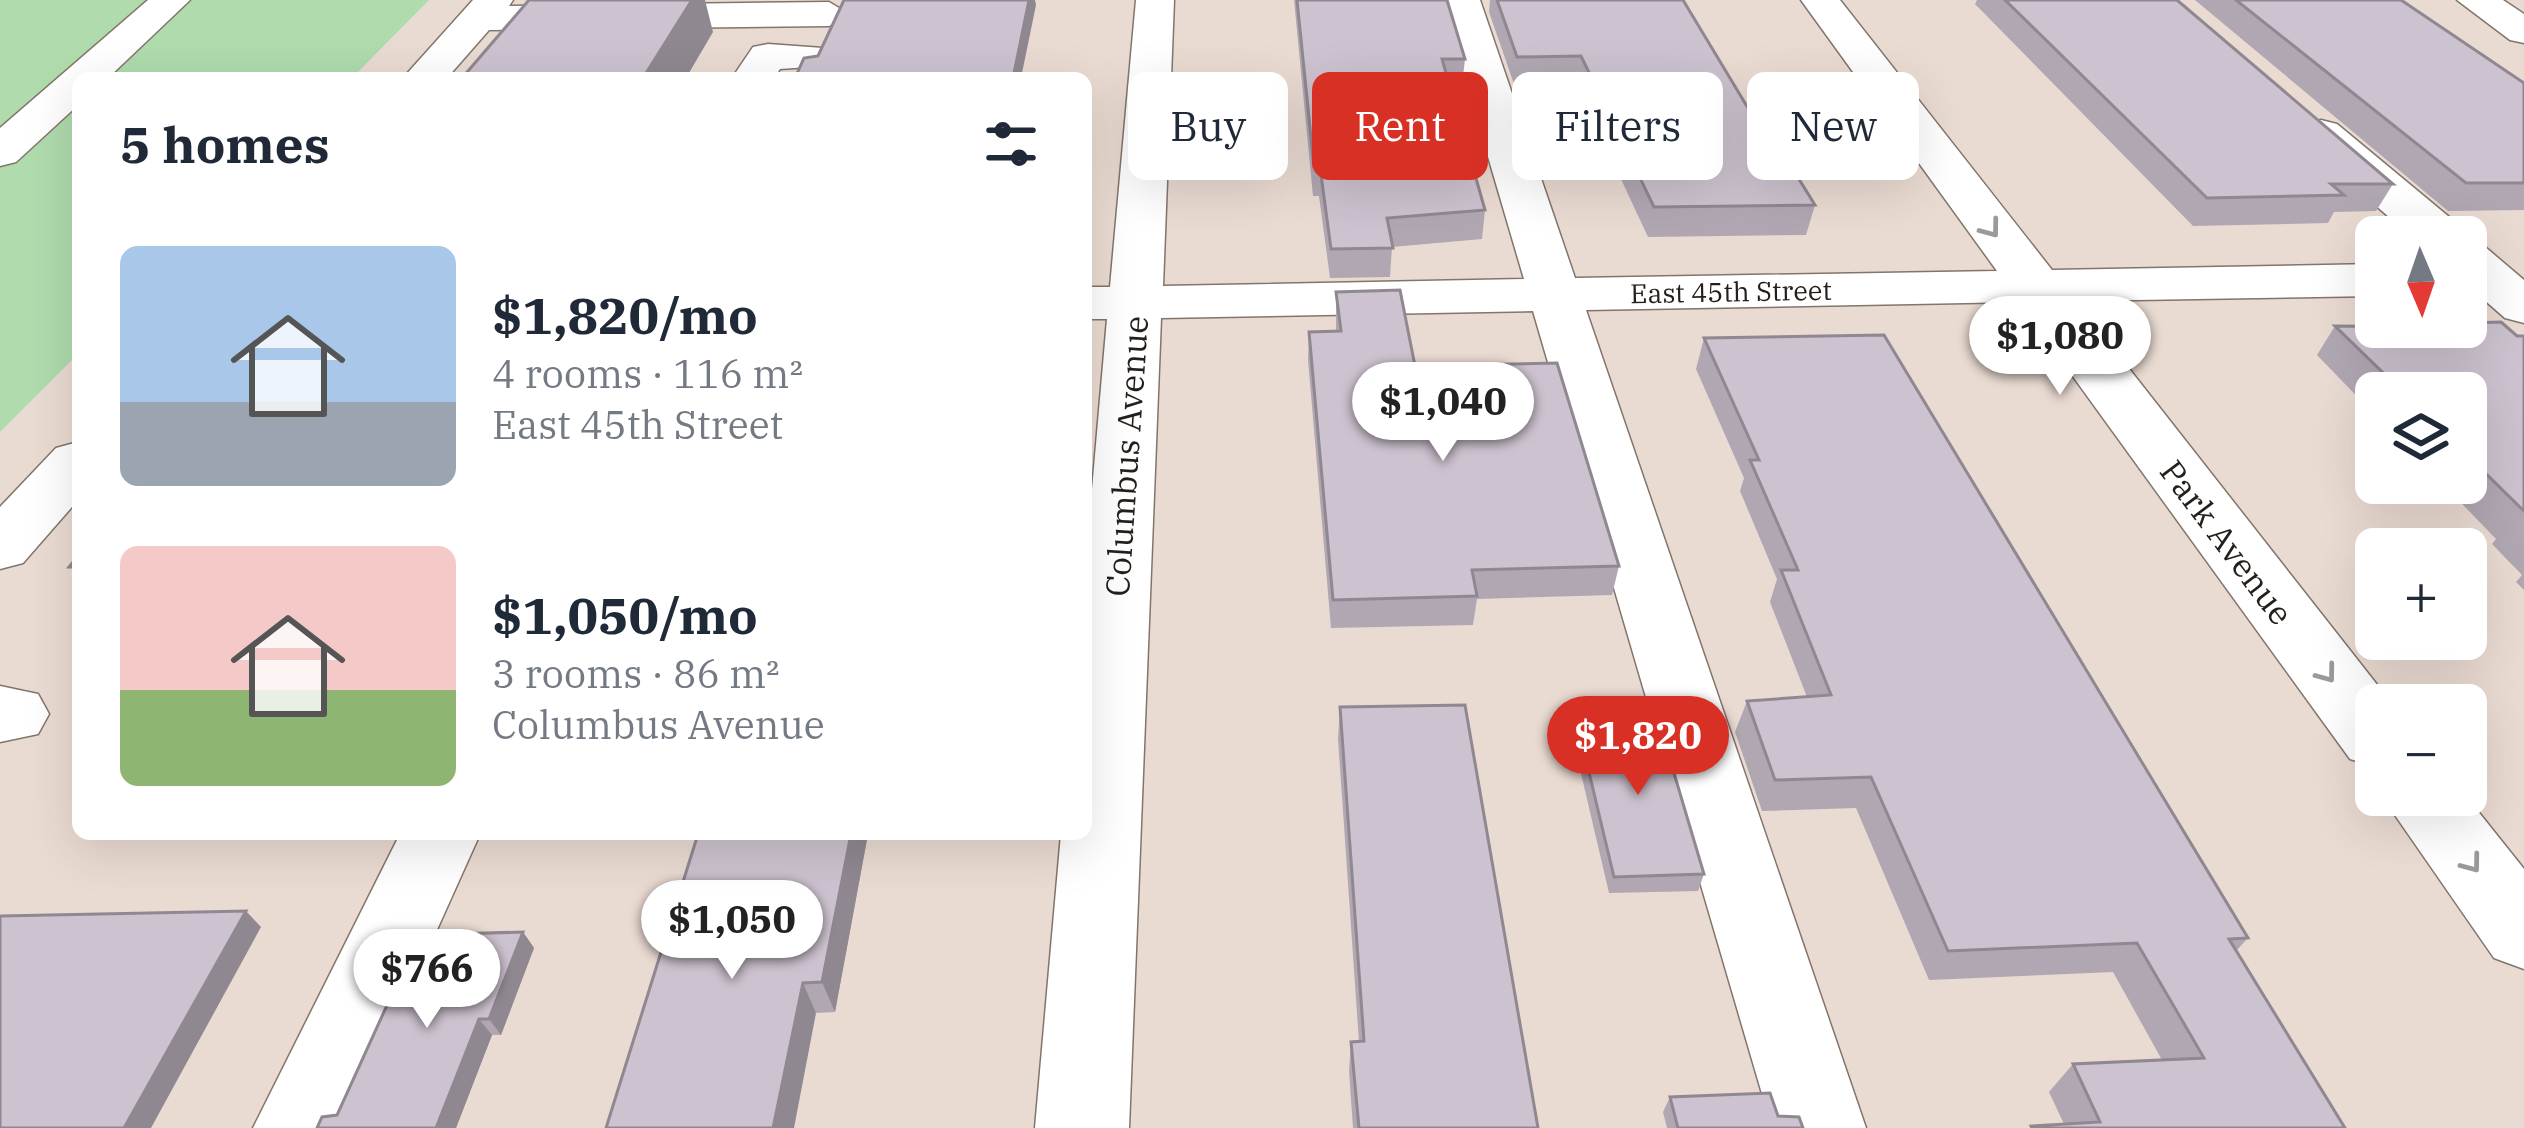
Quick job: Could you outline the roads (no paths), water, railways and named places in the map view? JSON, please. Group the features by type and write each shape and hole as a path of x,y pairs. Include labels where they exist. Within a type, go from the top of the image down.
{"street":[{"path":"89,72 172,0"},
{"name":"Columbus Avenue","path":"1082,1128 1111,303 1155,0"},
{"path":"1462,0 1819,1128"},
{"name":"Park Avenue","path":"1820,0 2355,709"},
{"path":"2476,0 2524,31"},
{"path":"429,72 486,9 832,7 803,67 768,56 756,72"},
{"path":"0,152 72,87"},
{"path":"2285,104 2417,216"},
{"name":"East 45th Street","path":"1111,303 2355,280"},
{"path":"0,547 72,468"},
{"path":"2436,816 2524,932"},
{"path":"300,1128 437,840"}]}
